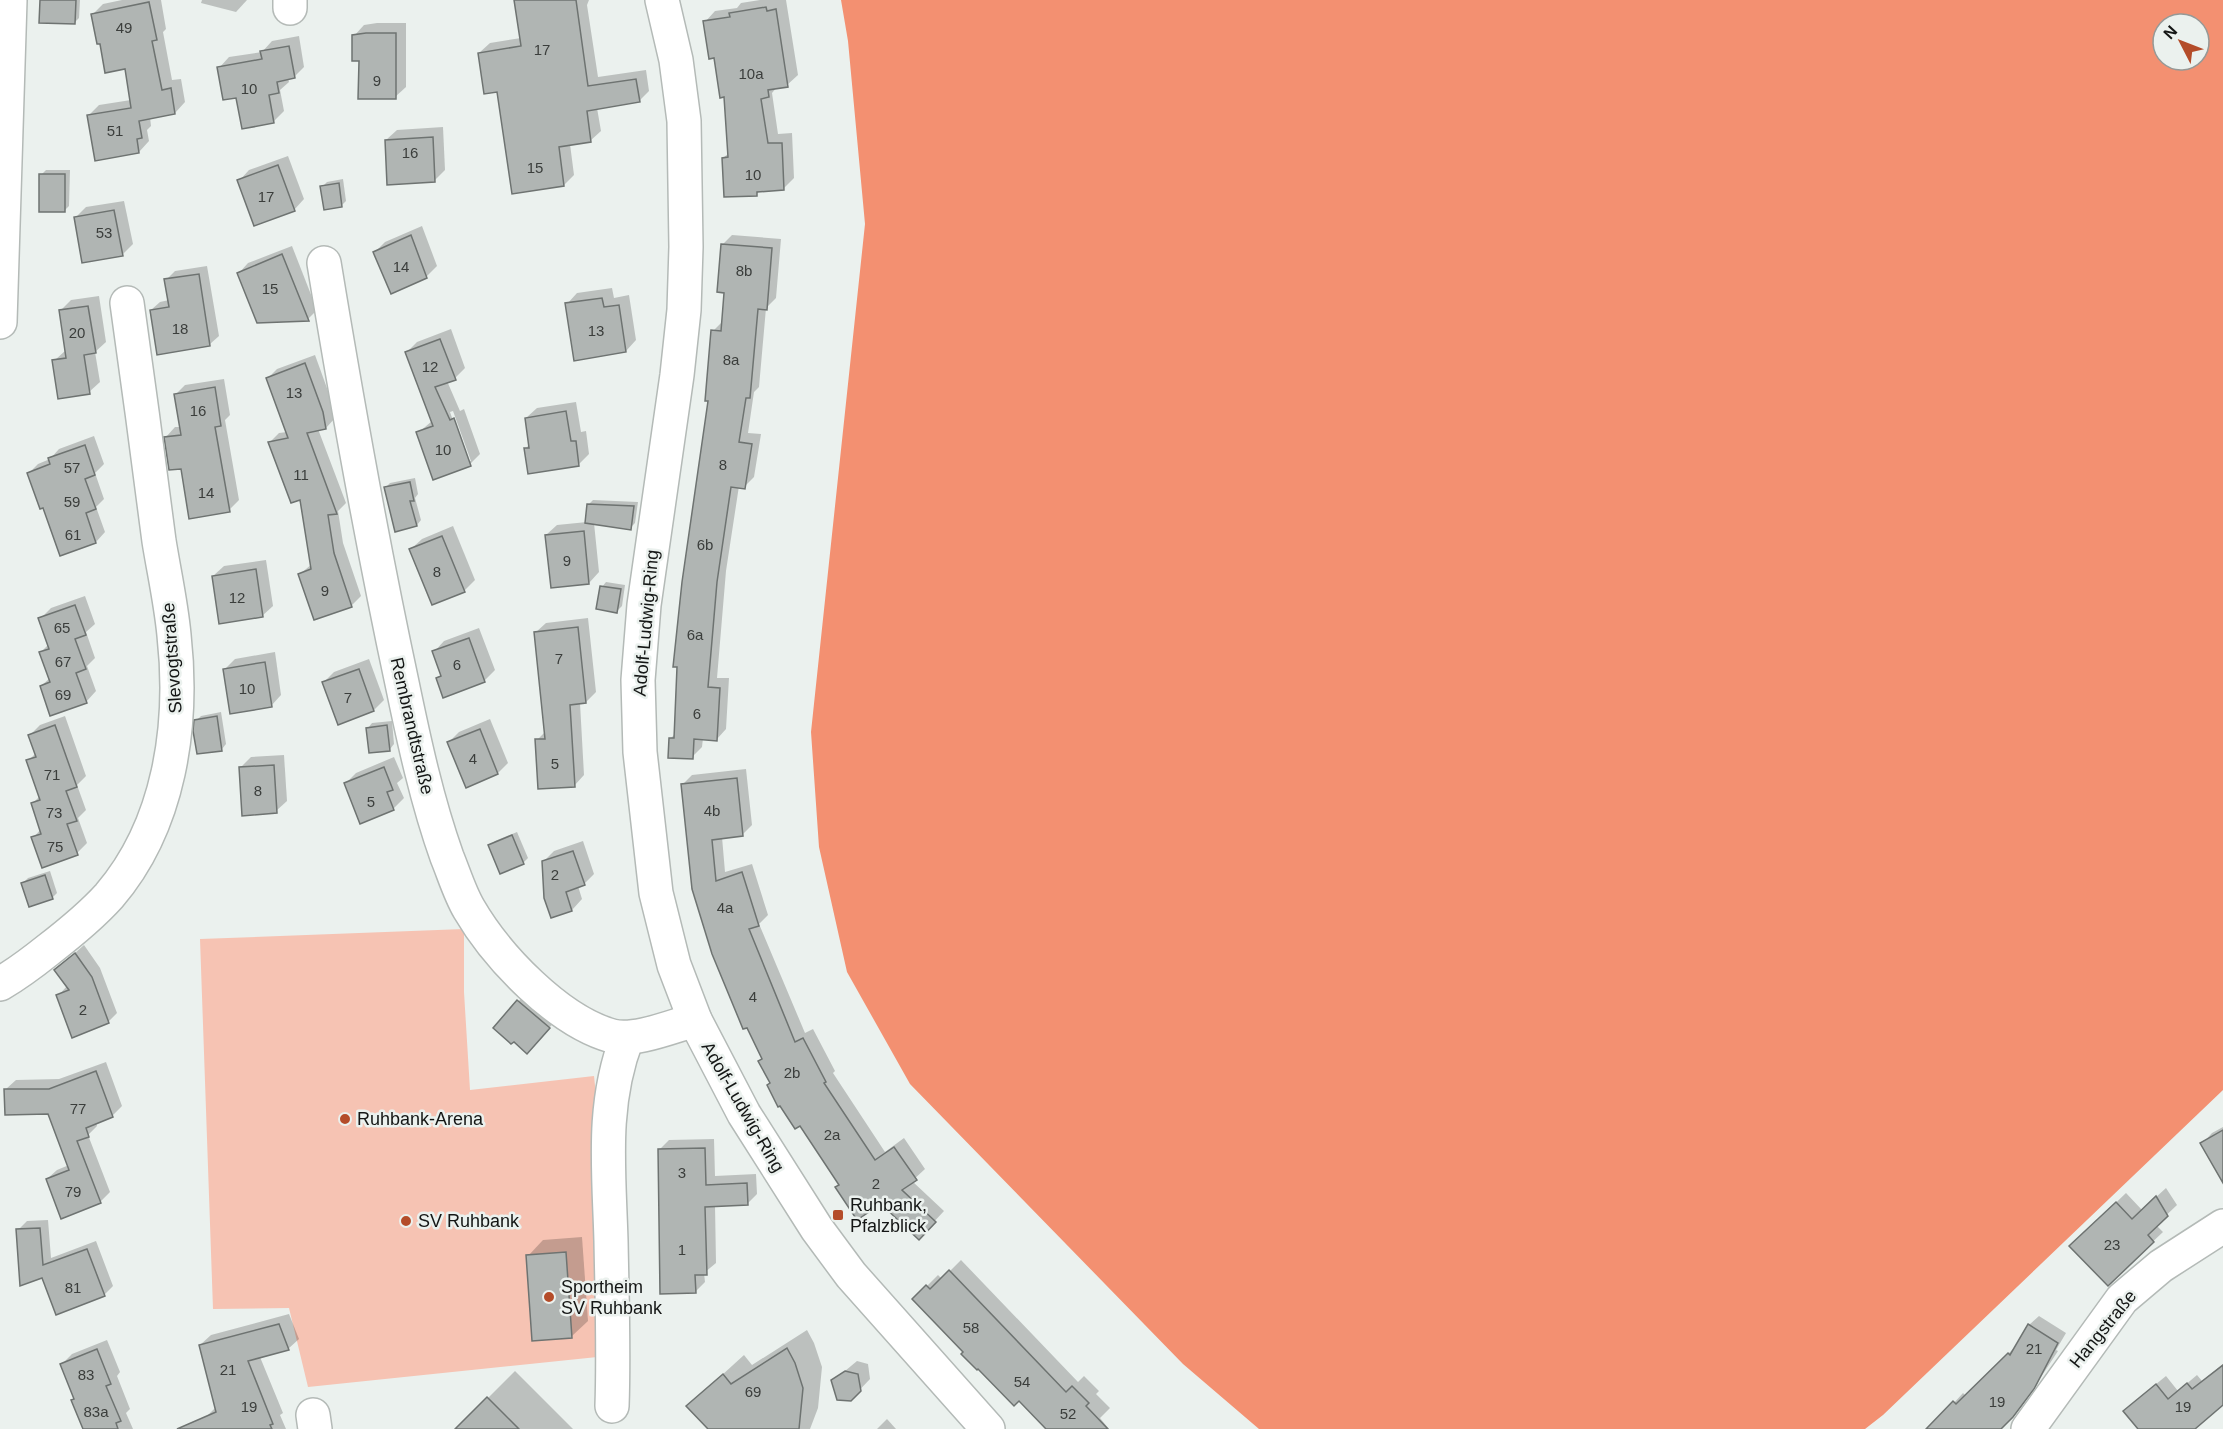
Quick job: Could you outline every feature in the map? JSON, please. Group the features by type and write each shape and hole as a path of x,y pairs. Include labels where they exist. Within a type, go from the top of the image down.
{"street":[{"path":"0,322 10,0"},
{"name":"Adolf-Ludwig-Ring","path":"662,0 676,60 684,121 685,268 684,310 677,375 644,605 638,680 639,752 656,893 675,965 695,1020 744,1114 779,1172 817,1229 871,1299 988,1429"},
{"name":"Rembrandtstraße","path":"324,263 347,407 386,609 425,785 453,872 468,908 514,970 571,1015 613,1036 627,1038"},
{"name":"Slevogtstraße","path":"0,984 60,941 90,916 110,895 132,864 149,831 162,799 171,761 176,724 174,635 160,549 127,303"},
{"path":"612,1406 614,1355 608,1153 612,1088 618,1060 627,1038 695,1020"},
{"name":"Hangstraße","path":"2028,1429 2122,1299 2161,1266 2223,1226"}],"shaded area":[{"path":"841,0 2223,0 2223,1090 1883,1415 1865,1429 1259,1429 1183,1364 910,1084 847,972 819,847 811,732 865,224 848,41"},
{"name":"SV Ruhbank","path":"464,929 464,992 470,1090 594,1076 600,1133 607,1356 308,1387 289,1308 213,1309 200,939"}],"building":[{"path":"40,0 76,0 75,24 39,23"},
{"path":"514,0 576,0 588,86 636,79 640,102 587,111 591,142 559,147 564,186 512,194 497,92 484,94 478,53 521,46"},
{"path":"149,2 157,40 152,41 162,90 171,88 175,114 139,121 142,138 137,139 139,153 95,161 87,115 131,108 125,69 105,73 100,44 97,44 91,14"},
{"path":"766,7 767,11 776,9 788,87 768,90 769,97 761,99 768,143 782,143 784,190 757,192 757,196 724,197 722,158 728,157 724,97 720,98 714,58 709,59 703,21 730,17 729,13"},
{"path":"396,33 396,99 358,99 359,61 352,61 352,35"},
{"path":"289,46 295,78 277,82 279,93 269,95 274,123 242,129 236,98 223,100 217,67 262,59 260,51"},
{"path":"433,137 435,182 387,185 385,140"},
{"path":"278,165 295,211 254,226 237,180"},
{"path":"39,174 65,174 65,212 39,212"},
{"path":"339,183 342,207 324,210 320,186"},
{"path":"114,210 123,256 82,263 74,217"},
{"path":"411,235 427,278 391,294 373,252"},
{"path":"721,244 772,248 767,310 758,309 750,398 746,398 739,442 752,444 745,489 731,487 717,582 708,687 720,688 717,741 694,739 693,759 668,758 669,738 674,738 677,667 673,667 682,582 708,401 705,401 711,330 721,331 724,293 717,292"},
{"path":"282,254 309,321 257,323 237,273"},
{"path":"199,274 210,346 157,355 150,310 169,307 164,279"},
{"path":"602,298 604,307 619,305 626,352 574,361 565,303"},
{"path":"88,306 96,353 84,355 90,394 58,399 52,360 66,358 59,310"},
{"path":"440,339 456,380 435,387 450,420 454,418 471,466 433,480 416,432 433,426 405,352"},
{"path":"305,363 323,412 326,429 307,433 337,514 328,515 334,553 352,607 314,620 298,574 311,569 300,500 291,503 268,442 288,438 266,378"},
{"path":"215,387 221,426 215,427 230,512 189,519 181,469 169,470 164,437 181,435 174,394"},
{"path":"566,411 571,441 576,441 579,466 528,474 524,448 529,448 525,418"},
{"path":"85,445 95,475 85,479 96,509 86,513 96,543 60,556 43,508 40,509 27,473 50,464 48,458"},
{"path":"410,482 414,501 410,501 417,526 395,532 384,487"},
{"path":"587,504 634,506 631,530 585,523"},
{"path":"584,531 589,584 551,588 545,535"},
{"path":"442,536 465,592 432,605 409,549"},
{"path":"256,569 263,617 219,624 212,576"},
{"path":"600,586 621,589 617,613 596,609"},
{"path":"75,605 86,635 75,639 86,669 76,673 87,703 50,716 40,686 50,682 39,652 49,649 38,618"},
{"path":"578,627 586,703 570,705 575,787 538,789 535,739 545,739 534,632"},
{"path":"469,638 485,682 443,698 436,678 441,676 432,651"},
{"path":"265,662 272,707 230,714 223,669"},
{"path":"359,669 374,711 338,725 322,682"},
{"path":"217,716 222,751 197,754 193,731 194,720"},
{"path":"55,725 77,787 66,791 77,821 67,824 78,855 42,868 31,837 41,834 31,803 40,800 26,760 36,757 28,735"},
{"path":"387,725 390,751 369,753 366,728"},
{"path":"480,729 498,774 466,788 447,742"},
{"path":"274,765 277,813 242,816 239,767"},
{"path":"384,767 393,790 387,792 394,810 360,824 344,783"},
{"path":"737,778 743,836 712,840 716,881 742,872 759,926 749,929 795,1042 803,1038 826,1082 824,1083 875,1160 894,1147 917,1180 902,1190 936,1222 919,1240 881,1204 857,1220 835,1187 839,1185 800,1126 795,1129 780,1106 778,1107 767,1085 770,1083 758,1061 762,1059 747,1028 743,1029 712,954 692,889 681,784"},
{"path":"512,835 524,864 500,874 488,845"},
{"path":"573,851 585,885 566,892 572,911 551,918 544,898 542,861"},
{"path":"45,875 53,899 29,907 21,883"},
{"path":"75,953 92,977 109,1023 72,1038 56,995 69,990 54,970"},
{"path":"517,1000 550,1028 527,1054 493,1028"},
{"path":"96,1071 113,1117 86,1128 89,1137 77,1141 101,1203 61,1219 46,1179 69,1170 48,1114 5,1115 4,1089 49,1089"},
{"path":"2223,1130 2223,1183 2200,1143"},
{"path":"705,1148 706,1185 747,1183 748,1205 705,1207 707,1275 695,1275 696,1293 660,1294 658,1149"},
{"path":"2156,1196 2168,1216 2148,1235 2154,1242 2108,1286 2069,1246 2116,1202 2132,1219"},
{"path":"40,1228 43,1265 87,1249 105,1296 56,1315 42,1278 20,1286 16,1229"},
{"name":"Sportheim SV Ruhbank","path":"566,1252 572,1338 532,1341 526,1255"},
{"path":"949,1270 1066,1392 1072,1386 1089,1403 1086,1406 1108,1429 1046,1429 1019,1401 1014,1406 961,1354 963,1352 912,1299 926,1285 930,1289"},
{"path":"279,1324 289,1350 248,1361 273,1424 270,1425 272,1429 177,1429 216,1412 199,1345"},
{"path":"2028,1324 2058,1343 2034,1389 2013,1417 2001,1429 1926,1429 1953,1401 1956,1404 2008,1353 2010,1355"},
{"path":"787,1348 795,1363 803,1388 799,1429 708,1429 686,1406 723,1374 731,1384"},
{"path":"97,1349 111,1384 106,1386 121,1421 116,1423 118,1429 83,1429 60,1364"},
{"path":"2223,1365 2223,1405 2195,1429 2138,1429 2123,1411 2156,1384 2168,1399 2187,1383 2192,1389"},
{"path":"845,1371 858,1374 861,1391 851,1401 837,1400 831,1380"},
{"path":"487,1397 519,1429 455,1429"}],"place":[{"name":"Ruhbank-Arena","path":"345,1119"},
{"name":"Ruhbank, Pfalzblick","path":"838,1215"},
{"name":"SV Ruhbank","path":"406,1221"},
{"name":"Sportheim SV Ruhbank","path":"549,1297"}]}
